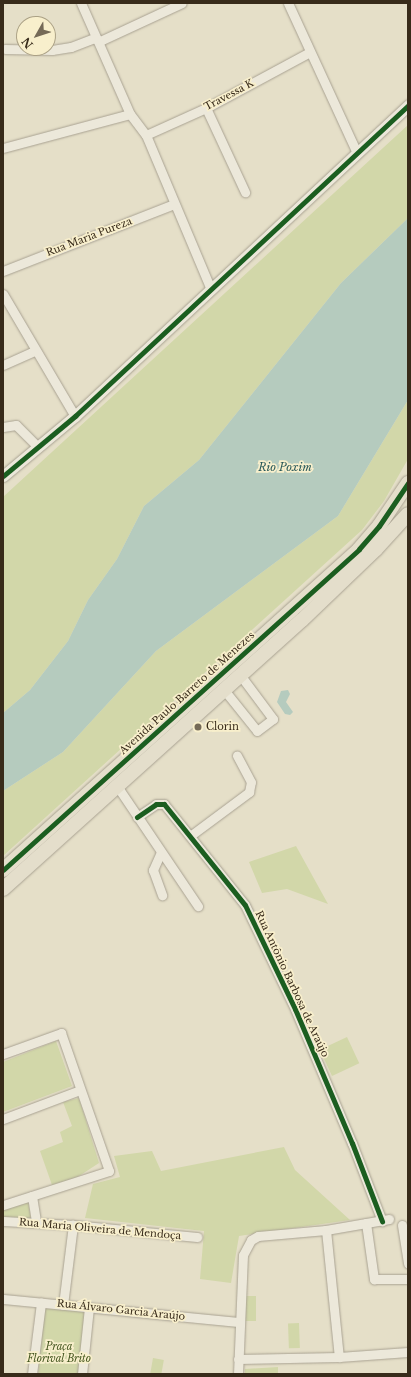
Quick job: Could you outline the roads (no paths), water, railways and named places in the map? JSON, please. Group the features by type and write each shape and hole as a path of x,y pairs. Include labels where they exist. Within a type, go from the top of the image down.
{"main road":[{"name":"Avenida Paulo Barreto de Menezes","path":"3,870 319,587 379,526 408,483"},
{"path":"3,889 225,691 376,549 408,514"}],"street":[{"path":"81,3 100,41 130,114 146,135 210,287"},
{"path":"100,41 182,3"},
{"path":"288,3 357,153"},
{"path":"5,49 52,50 71,47 94,38 100,41"},
{"name":"Travessa K","path":"146,135 206,108 310,52"},
{"path":"3,476 75,416 210,287 408,105"},
{"path":"206,108 245,192"},
{"path":"3,148 130,114"},
{"name":"Rua Maria Pureza","path":"3,271 174,204"},
{"path":"3,294 34,351 75,416"},
{"path":"3,365 34,351"},
{"path":"3,427 16,425 38,447"},
{"path":"225,691 257,731 273,719 241,676"},
{"path":"190,836 249,792 251,782 237,756"},
{"path":"118,786 137,817 198,906"},
{"name":"Rua Antônio Barbosa de Araújo","path":"137,817 156,804 164,804 245,905 295,1009 385,1220 366,1223"},
{"path":"161,852 152,870 162,895"},
{"path":"3,1054 61,1033 109,1171 3,1206"},
{"path":"3,1119 80,1090"},
{"path":"32,1196 36,1222"},
{"name":"Rua Maria Oliveira de Mendoça","path":"3,1221 73,1224 197,1238"},
{"path":"238,1374 242,1255 250,1240 258,1236 326,1230 366,1223 374,1279 408,1279"},
{"path":"63,1305 73,1224"},
{"path":"402,1225 408,1264"},
{"path":"326,1230 339,1357"},
{"name":"Rua Álvaro Garcia Araújo","path":"3,1299 239,1322"},
{"path":"32,1374 40,1303"},
{"path":"82,1374 89,1307"},
{"path":"238,1359 339,1357 408,1352"}],"water":[{"name":"Rio Poxim","path":"408,218 408,400 338,516 156,651 63,752 3,791 3,713 30,690 68,641 88,600 117,559 144,506 199,460 341,283"},
{"path":"288,690 290,694 286,702 293,712 290,715 285,714 277,702 281,691"}],"place":[{"name":"Clorin","path":"198,727"}],"park label":[{"name":"Praça Florival Brito","path":"59,1352"}]}
